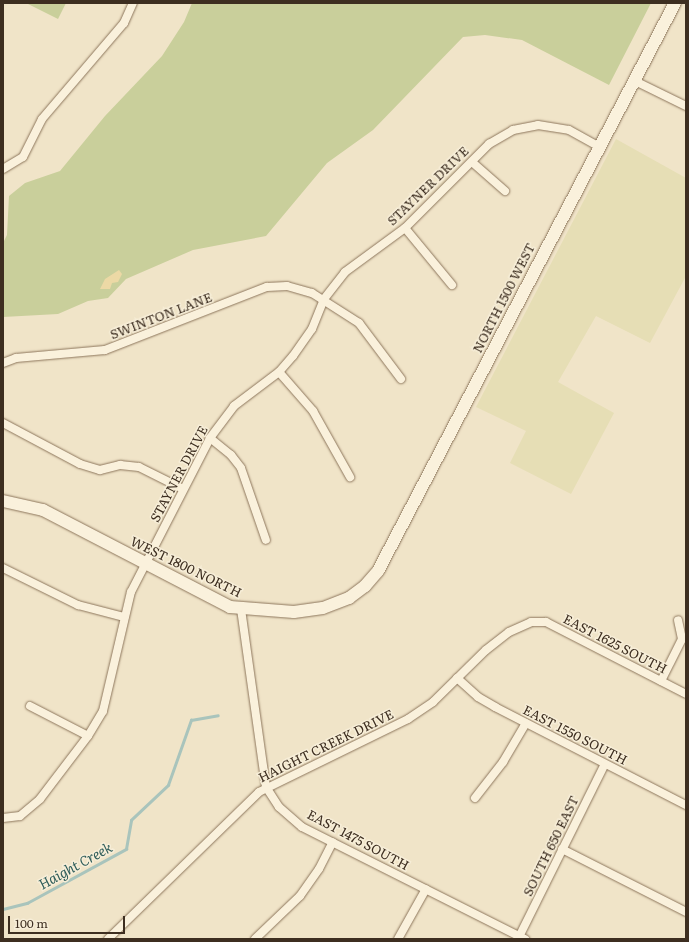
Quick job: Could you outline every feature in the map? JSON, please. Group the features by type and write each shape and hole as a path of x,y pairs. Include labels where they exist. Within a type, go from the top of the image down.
{"street":[{"path":"3,169 23,157 42,119 124,23 133,3"},
{"name":"NORTH 1500 WEST","path":"349,598 365,586 378,571 598,146 636,81 675,3"},
{"path":"636,81 686,106"},
{"name":"STAYNER DRIVE","path":"3,818 20,816 40,799 88,736 103,711 131,592 210,438 234,406 279,372 304,341 324,299 345,272 405,228 472,162 488,144 513,130 538,125 568,130 598,146"},
{"path":"472,162 505,191"},
{"path":"405,228 452,285"},
{"name":"SWINTON LANE","path":"3,363 16,358 105,350 267,287 287,286 300,288 324,299 359,323 401,379"},
{"path":"279,372 313,411 350,477"},
{"path":"3,423 80,464 100,470 120,466 139,466 183,489"},
{"path":"210,438 231,455 241,468 266,540"},
{"name":"WEST 1800 NORTH","path":"3,501 43,510 230,607 294,612 323,608 349,598"},
{"path":"3,568 78,605 124,617"},
{"name":"EAST 1475 SOUTH","path":"241,609 266,787 279,807 296,822 520,938"},
{"path":"661,681 682,639 678,620"},
{"name":"HAIGHT CREEK DRIVE","path":"108,939 249,799 266,787 408,719 433,702 509,632 531,622"},
{"name":"EAST 1625 SOUTH","path":"531,622 546,622 686,694"},
{"name":"EAST 1550 SOUTH","path":"458,678 478,697 686,805"},
{"path":"30,706 88,736"},
{"path":"475,798 503,762 526,723"},
{"name":"SOUTH 650 EAST","path":"520,938 562,849 605,764"},
{"path":"255,939 300,896 319,869 333,842"},
{"path":"562,849 686,912"},
{"path":"398,939 426,889"}],"shaded area":[{"path":"616,139 686,178 686,276 650,343 596,316 558,382 614,413 571,494 510,463 526,431 476,407"}],"green space":[{"path":"3,3 66,3 58,19 28,4"},
{"path":"192,3 651,3 609,85 522,40 485,35 463,37 373,130 327,163 266,236 193,250 126,279 108,298 88,301 58,314 3,317 3,243 7,235 9,196 25,183 60,171 105,116 162,56 184,22"}],"sand":[{"path":"119,270 122,274 118,282 112,283 110,289 100,289 105,279"}],"waterway":[{"name":"Haight Creek","path":"3,909 27,903 126,849 131,820 168,785 191,720 218,715"}]}
